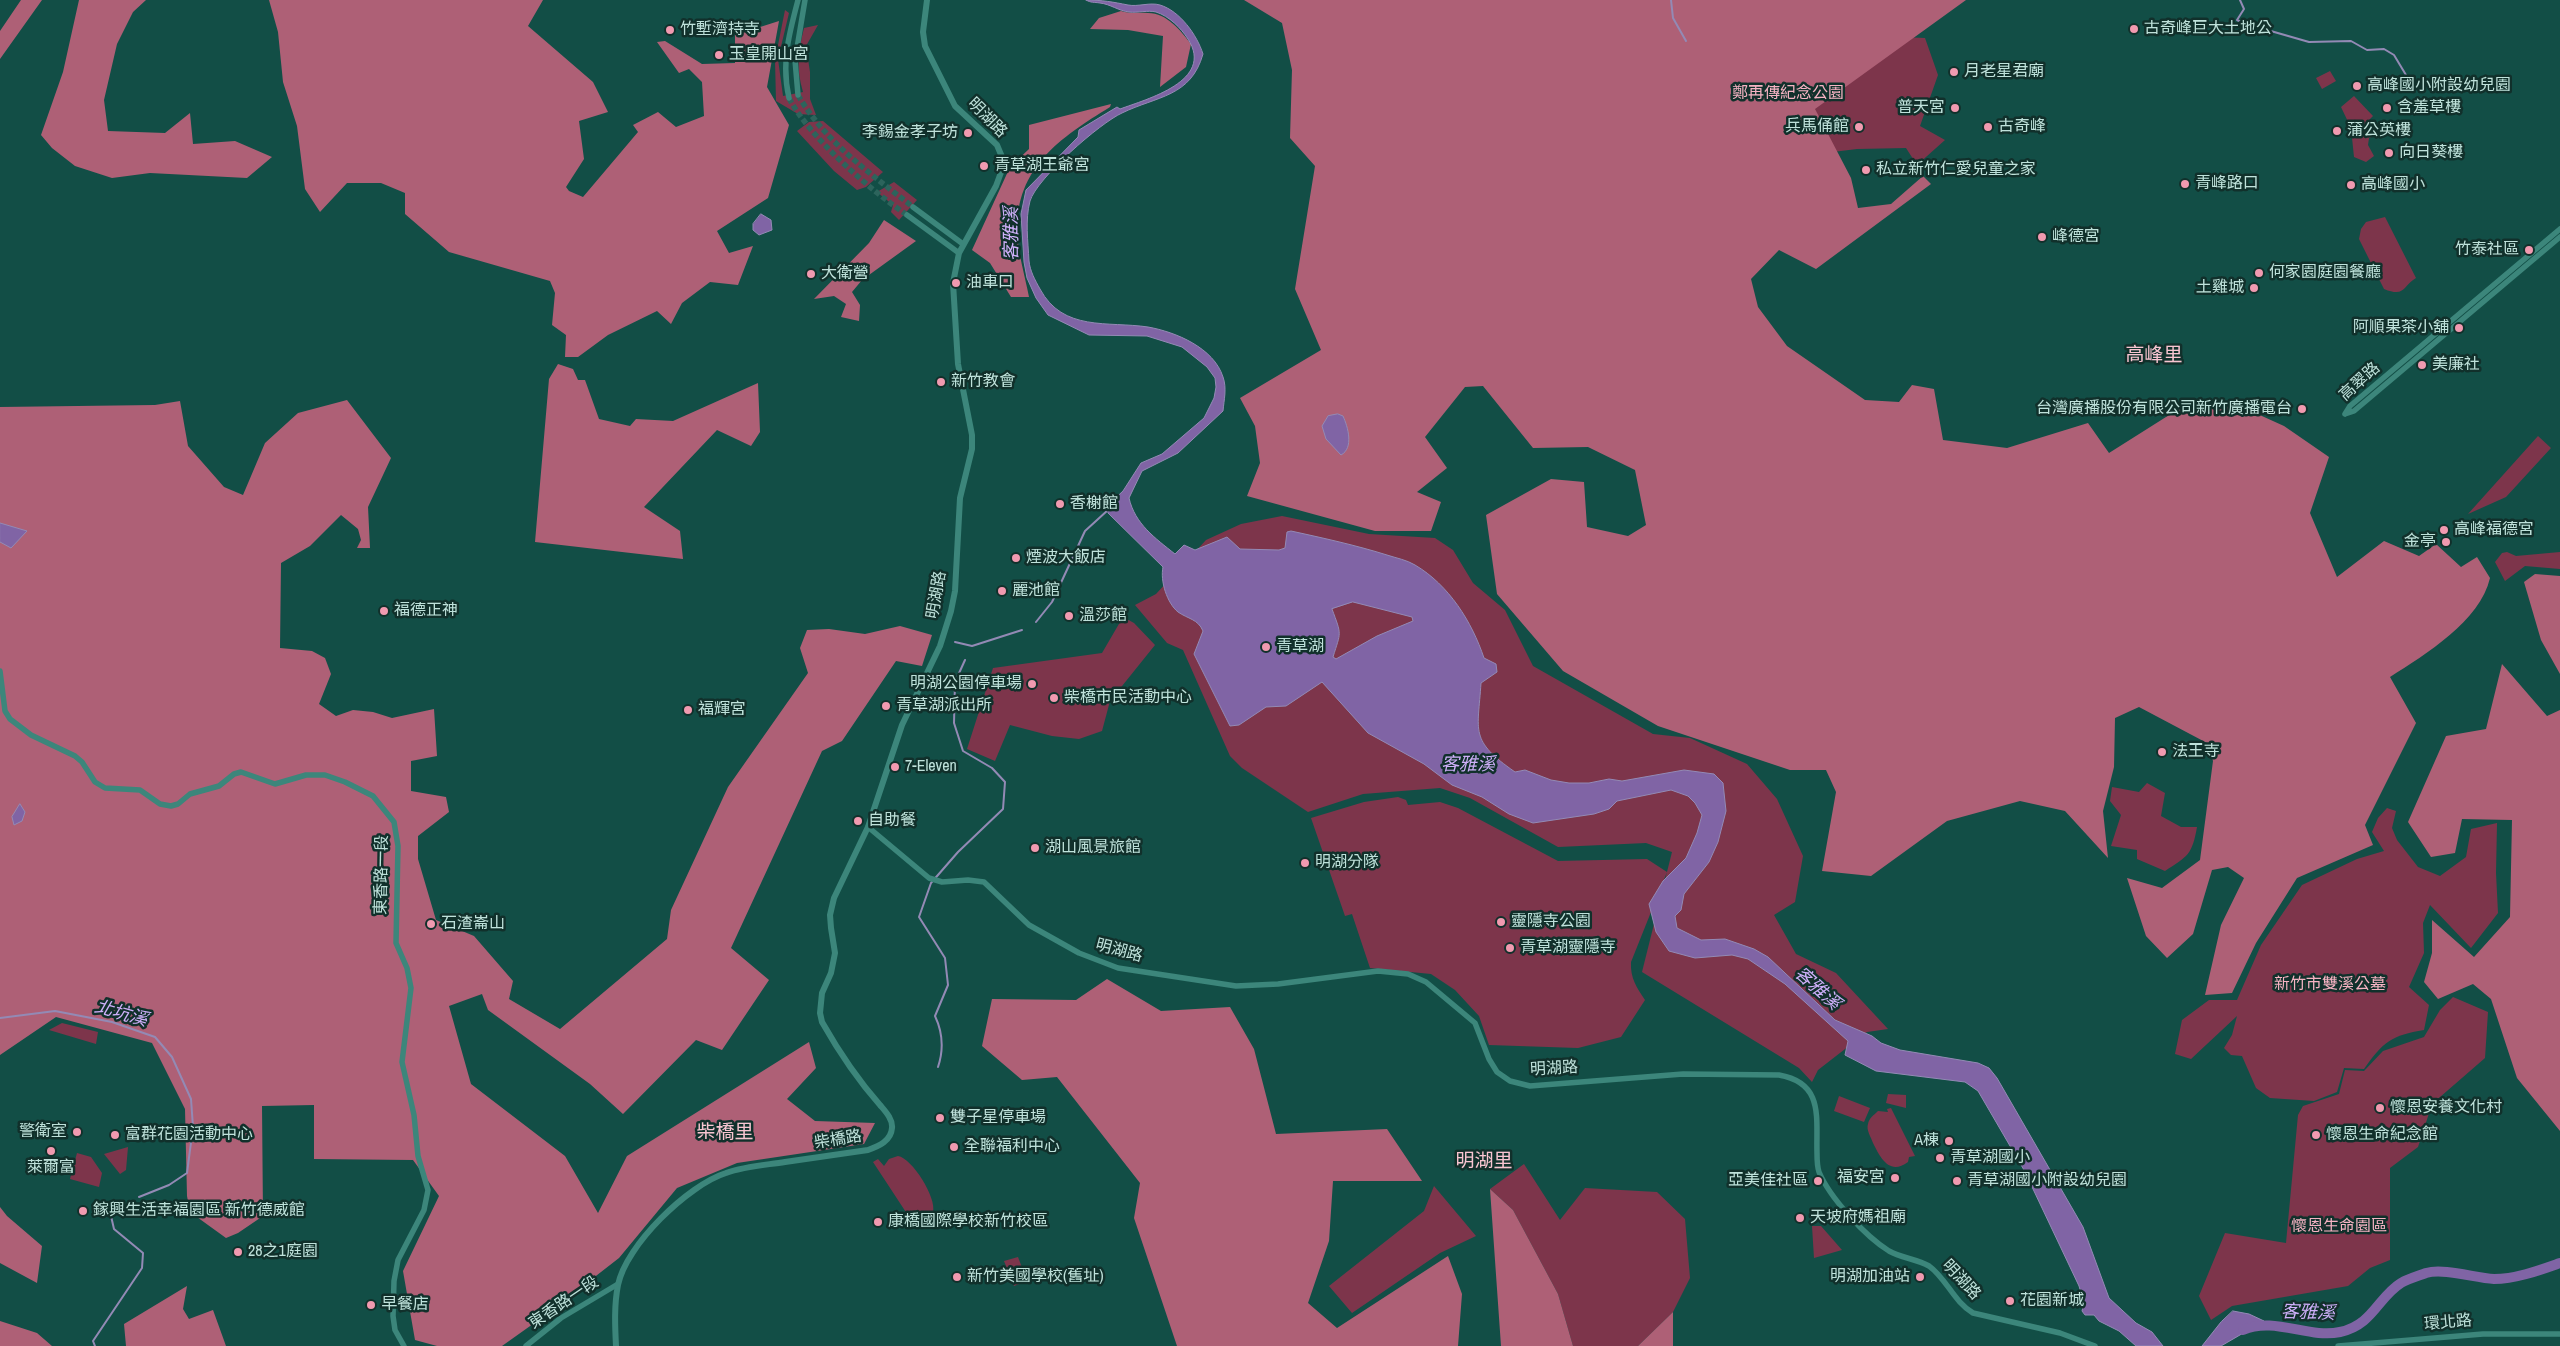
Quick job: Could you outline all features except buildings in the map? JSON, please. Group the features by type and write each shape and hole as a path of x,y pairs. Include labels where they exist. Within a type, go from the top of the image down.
{"main road":[{"name":"明湖路","path":"868,827 902,724 940,646 955,591 960,498 972,449 972,435 958,364 952,304 952,283 963,244 1000,176 1002,156 994,142 955,106 924,46 923,32 927,0"},
{"name":"柴橋路","path":"616,1346 618,1284 633,1253 665,1215 703,1185 722,1174 756,1166 868,1150 880,1145 889,1137 893,1126 889,1116 861,1084 822,1022 820,1012 822,993 831,973 835,953 830,915 834,898 868,827"}],"street":[{"path":"789,98 784,78 784,60 789,30 798,0"},
{"path":"798,95 795,60 806,0"},
{"path":"913,207 963,244"},
{"path":"907,214 959,253"},
{"name":"高翠路","path":"2560,229 2350,406 2345,414 2354,411 2560,237"},
{"name":"東香路一段","path":"0,671 5,711 10,719 31,736 75,756 82,762 95,782 104,788 140,790 160,804 171,806 178,804 190,794 219,786 234,774 241,772 275,784 306,775 325,775 345,782 373,796 394,822 398,846 396,943 407,968 410,988 402,1062 414,1115 418,1156 428,1190 424,1210 398,1260 394,1281 393,1316 395,1330 404,1346"},
{"name":"明湖路","path":"868,827 929,878 938,882 968,880 984,882 1029,924 1078,953 1118,968 1236,986 1278,984 1378,971 1408,974 1426,982 1475,1023 1489,1059 1497,1072 1510,1081 1530,1086 1683,1074 1779,1075 1792,1077 1807,1088 1815,1103 1818,1170 1830,1192 1865,1232 1889,1251 1929,1266 1964,1308 1973,1313 2060,1333 2095,1346"},
{"name":"東香路一段","path":"526,1346 561,1318 618,1284"},
{"name":"環北路","path":"2338,1346 2483,1334 2560,1334"}],"green space":[{"path":"21,0 42,0 0,59 0,31"},
{"path":"79,0 146,0 133,12 117,44 104,100 108,131 165,133 190,113 193,144 235,141 272,157 247,178 150,173 112,178 75,166 52,148 41,135 63,72"},
{"path":"269,0 543,0 528,26 593,82 608,112 579,121 584,159 566,187 569,191 583,197 638,132 633,125 658,112 676,127 704,116 702,82 689,69 679,73 657,42 665,41 702,64 735,63 735,35 779,21 767,87 789,125 768,198 717,231 729,253 753,246 738,285 710,282 682,303 671,324 657,311 608,335 578,357 565,357 566,335 552,325 555,293 550,281 449,252 405,214 405,193 381,183 347,183 320,212 305,189 297,126 283,82 278,32"},
{"path":"1244,0 1966,0 1815,109 1851,178 1858,208 1891,204 1923,176 1931,184 1816,269 1779,250 1751,279 1758,307 1787,346 1865,400 1899,402 1912,385 1934,389 1943,440 2007,448 2088,423 2109,453 2185,405 2242,407 2284,426 2329,457 2310,513 2337,577 2384,541 2419,556 2436,544 2461,567 2477,557 2490,578 2484,594 2475,608 2450,635 2390,677 2416,723 2365,825 2373,845 2297,878 2256,943 2232,993 2205,995 2221,925 2244,878 2228,867 2212,870 2193,934 2167,958 2146,936 2127,878 2162,888 2200,860 2213,761 2207,743 2139,707 2115,718 2114,767 2103,811 2108,858 2065,811 2020,801 1947,821 1871,876 1822,871 1836,792 1826,770 1790,770 1658,726 1563,671 1497,594 1486,515 1551,479 1584,482 1587,527 1628,536 1646,525 1635,470 1588,447 1533,448 1483,386 1465,387 1425,437 1447,468 1417,492 1441,502 1431,531 1375,531 1247,496 1260,463 1255,426 1240,398 1321,350 1295,289 1315,166 1290,138 1292,70 1282,23"},
{"path":"785,10 789,13 778,59 783,96 803,92 799,68 799,52 804,28 818,25 806,46 810,72 810,99 816,115 798,114 776,101 775,60"},
{"path":"1121,11 1155,14 1173,24 1191,44 1186,67 1160,87 1163,36 1128,30 1090,29 1099,18"},
{"name":"鄭再傳紀念公園","path":"1778,32 1925,38 1938,75 1920,126 1945,140 1917,165 1906,148 1857,149 1743,163"},
{"path":"2330,71 2336,81 2322,89 2316,78"},
{"path":"2354,96 2373,116 2366,123 2377,135 2369,138 2368,145 2374,156 2366,162 2354,157 2351,128 2341,107"},
{"path":"1111,104 1110,107 1074,130 1058,143 1044,157 1024,189 1019,209 1017,232 1029,297 1011,297 990,263 972,250 1010,167 1029,149 1029,125"},
{"path":"823,121 883,172 866,187 857,190 834,171 797,131 809,122"},
{"path":"894,182 917,200 899,220 891,212 893,205 877,192"},
{"path":"2385,217 2416,278 2403,290 2396,292 2384,289 2359,239 2361,229 2366,222"},
{"path":"884,220 916,241 862,280 852,292 860,305 859,321 841,317 846,304 834,296 814,299 869,243"},
{"path":"558,364 573,369 578,380 585,380 599,419 630,426 636,419 673,421 758,383 760,432 751,446 717,430 644,507 680,531 683,559 535,542 549,379"},
{"path":"347,400 391,458 368,507 370,548 357,548 361,540 358,529 341,515 310,546 281,563 280,648 312,651 325,658 331,674 319,704 336,716 353,710 373,712 392,718 434,709 437,756 411,761 411,791 446,797 449,812 418,836 418,859 436,920 474,936 513,981 509,999 560,1029 667,939 671,910 728,787 808,673 800,648 807,630 829,629 865,634 900,626 932,635 922,666 896,661 842,741 822,751 731,948 769,980 722,1050 696,1040 623,1114 590,1084 488,1010 482,994 449,1006 471,1084 565,1156 598,1213 627,1156 809,1042 816,1068 787,1099 815,1121 875,1123 864,1144 737,1163 677,1188 619,1258 502,1346 437,1346 415,1340 403,1271 439,1196 413,1160 314,1159 314,1105 262,1106 263,1216 238,1233 226,1238 190,1212 187,1196 185,1109 152,1043 56,1017 0,1055 0,407 155,405 180,401 188,446 224,487 243,495 265,443 298,413"},
{"path":"2538,436 2551,448 2506,497 2468,514"},
{"path":"1282,516 1369,534 1435,538 1453,550 1473,583 1505,610 1533,666 1653,734 1690,738 1747,764 1777,799 1803,856 1795,902 1774,915 1796,954 1836,973 1888,1029 1867,1032 1818,1070 1812,1082 1799,1068 1642,972 1672,852 1646,843 1558,847 1470,798 1440,788 1363,794 1308,812 1242,768 1230,756 1183,650 1167,643 1135,605 1156,594 1206,540 1241,524"},
{"path":"2507,552 2516,556 2560,552 2560,569 2525,566 2505,581 2495,562 2502,553"},
{"path":"2535,574 2560,576 2560,674 2541,640 2524,582"},
{"path":"1123,617 1134,623 1155,645 1110,701 1102,731 1079,739 1052,736 1010,725 995,761 967,749 993,668 1102,653"},
{"path":"2502,664 2547,716 2560,710 2560,1131 2517,1078 2491,999 2473,984 2438,999 2424,982 2432,953 2432,920 2474,957 2510,917 2512,820 2462,819 2455,853 2431,857 2408,822 2446,736 2486,729"},
{"path":"2147,783 2165,793 2161,816 2181,827 2197,827 2193,844 2188,854 2165,871 2137,859 2137,850 2111,846 2121,815 2110,801 2112,787 2139,792"},
{"name":"靈隱寺公園","path":"1398,797 1406,800 1408,805 1440,802 1458,808 1558,861 1647,859 1667,872 1631,962 1633,978 1645,1000 1621,1037 1578,1048 1489,1045 1479,1016 1455,990 1431,974 1370,968 1352,914 1345,916 1311,818 1364,802"},
{"name":"新竹市雙溪公墓","path":"2387,808 2396,811 2392,828 2397,840 2418,867 2440,876 2466,857 2471,829 2497,823 2496,873 2498,913 2471,948 2430,905 2423,923 2424,953 2409,987 2429,1005 2424,1030 2404,1034 2389,1041 2377,1052 2364,1069 2344,1068 2337,1092 2314,1101 2270,1098 2256,1088 2242,1056 2231,1055 2224,1048 2232,1035 2237,1016 2191,1059 2175,1054 2182,1020 2209,1000 2237,1000 2261,945 2302,885 2357,859 2384,851 2372,832 2378,818"},
{"path":"1107,979 1161,1011 1230,1007 1254,1049 1276,1134 1387,1129 1422,1181 1333,1181 1329,1241 1308,1303 1337,1328 1448,1256 1462,1294 1458,1346 1177,1346 1134,1218 1140,1183 1057,1077 1022,1080 982,1046 992,999 1076,1000"},
{"name":"懷恩生命園區","path":"2453,997 2488,1012 2485,1058 2432,1104 2418,1147 2390,1168 2390,1260 2370,1268 2348,1286 2232,1306 2211,1320 2199,1296 2225,1233 2286,1243 2298,1115 2303,1106 2339,1094 2345,1070 2364,1071 2383,1051 2424,1037 2440,1010"},
{"path":"62,1023 98,1032 96,1044 49,1030"},
{"path":"1888,1094 1906,1095 1906,1108 1886,1103"},
{"path":"1839,1096 1870,1108 1864,1122 1834,1111"},
{"path":"1891,1108 1915,1156 1909,1157 1908,1162 1896,1167 1890,1166 1882,1159 1868,1129 1869,1120 1878,1111 1888,1112 1887,1109"},
{"path":"128,1147 126,1170 120,1174 104,1154"},
{"path":"77,1153 91,1157 102,1173 99,1187 70,1179"},
{"path":"898,1156 904,1158 916,1171 931,1198 933,1212 919,1220 922,1226 917,1229 873,1162 878,1159 884,1166 889,1159"},
{"path":"1524,1164 1560,1220 1585,1188 1657,1192 1685,1219 1690,1278 1673,1312 1638,1346 1573,1346 1558,1294 1513,1210 1490,1189"},
{"path":"1434,1186 1476,1236 1440,1253 1352,1313 1329,1286 1424,1211"},
{"path":"1490,1189 1513,1210 1558,1294 1573,1346 1501,1346"},
{"path":"0,1207 7,1216 42,1246 37,1283 0,1263"},
{"path":"1812,1226 1821,1226 1842,1250 1814,1258"},
{"path":"1018,1257 1027,1281 1014,1286 1004,1261"},
{"path":"187,1286 183,1309 189,1319 213,1310 226,1346 126,1346 124,1324"},
{"path":"1673,1312 1673,1346 1638,1346"},
{"path":"0,1321 37,1333 52,1346 0,1346"}],"water":[{"path":"1086,0 1132,5 1156,4 1167,8 1187,25 1197,39 1203,54 1198,68 1181,87 1160,98 1122,113 1099,128 1070,152 1035,191 1028,208 1027,231 1030,265 1036,282 1050,303 1061,312 1088,322 1148,327 1182,337 1203,350 1218,367 1223,377 1225,390 1223,411 1178,453 1142,471 1129,498 1141,523 1153,536 1175,554 1184,545 1195,550 1227,537 1240,549 1279,550 1285,548 1287,532 1291,531 1363,548 1405,560 1415,565 1427,573 1449,594 1466,618 1484,658 1496,664 1497,672 1481,683 1478,724 1483,743 1500,761 1515,772 1525,770 1551,780 1569,783 1589,783 1609,779 1622,781 1684,770 1714,774 1723,783 1726,811 1718,842 1709,862 1684,894 1681,910 1675,916 1677,928 1701,940 1725,939 1754,949 1768,957 1835,1020 1872,1036 1881,1043 1900,1050 1978,1063 1989,1068 1997,1078 2083,1227 2109,1298 2136,1323 2152,1332 2163,1346 2136,1346 2119,1331 2099,1321 2094,1315 2085,1315 2082,1311 2084,1303 2079,1286 2024,1170 1978,1091 1965,1082 1876,1071 1845,1055 1848,1041 1785,984 1748,959 1732,955 1695,958 1669,951 1656,932 1649,904 1663,881 1686,858 1697,833 1702,815 1688,796 1671,790 1617,801 1609,809 1594,814 1533,823 1509,814 1482,797 1452,785 1424,764 1368,733 1322,682 1286,706 1266,707 1239,725 1230,726 1194,654 1203,631 1201,627 1174,608 1164,585 1163,567 1108,513 1107,506 1123,491 1141,463 1162,454 1204,418 1214,398 1215,378 1207,367 1182,347 1147,336 1089,335 1048,315 1036,298 1027,278 1021,214 1026,190 1078,137 1079,130 1117,107 1120,109 1160,94 1185,77 1193,66 1194,54 1188,39 1166,16 1153,11 1125,11","holes":["1353,602 1412,617 1413,621 1377,636 1336,659 1333,657 1339,633 1338,624 1332,609"]},
{"path":"761,214 771,220 772,230 759,235 753,230 753,224"},
{"path":"1338,414 1343,416 1349,437 1348,448 1341,455 1326,439 1322,426 1328,416"},
{"path":"0,523 27,531 11,548 0,542"},
{"path":"20,804 25,812 22,821 14,825 12,817"},
{"name":"客雅溪","path":"2233,1311 2249,1314 2264,1321 2221,1346 2202,1346 2221,1322"}],"waterway":[{"path":"1671,0 1673,18 1686,41"},
{"path":"2240,0 2244,9 2237,20 2243,23 2309,42 2351,41 2367,50 2384,49 2394,55 2409,80"},
{"path":"1036,622 1052,602 1085,531 1108,510"},
{"path":"955,642 972,646 1022,630"},
{"path":"938,1067 942,1041 935,1016 948,985 945,958 919,917 931,883 958,852 1003,809 1005,782 992,768 963,751 954,723 955,682 965,660"},
{"name":"北坑溪","path":"0,1018 55,1011 112,1022 155,1037 172,1057 191,1099 193,1127 187,1173 169,1185 139,1197"},
{"name":"北坑溪","path":"95,1346 93,1341 142,1268 143,1253 114,1229 111,1216 128,1207"},
{"name":"客雅溪","path":"2243,1330 2267,1325 2316,1333 2340,1332 2351,1328 2368,1317 2386,1296 2401,1283 2426,1273 2442,1272 2502,1279 2528,1274 2560,1263"}],"tunnel":[{"path":"798,95 821,128 835,142 865,169 913,207"},
{"path":"789,98 798,113 825,146 876,192 907,215"}],"place":[{"name":"古奇峰巨大土地公","path":"2134,29"},
{"name":"竹塹濟持寺","path":"670,30"},
{"name":"玉皇開山宮","path":"719,55"},
{"name":"月老星君廟","path":"1954,72"},
{"name":"高峰國小附設幼兒園","path":"2357,86"},
{"name":"普天宮","path":"1955,108"},
{"name":"含羞草樓","path":"2387,108"},
{"name":"兵馬俑館","path":"1859,127"},
{"name":"古奇峰","path":"1988,127"},
{"name":"蒲公英樓","path":"2337,131"},
{"name":"李錫金孝子坊","path":"968,133"},
{"name":"向日葵樓","path":"2389,153"},
{"name":"青草湖王爺宮","path":"984,166"},
{"name":"私立新竹仁愛兒童之家","path":"1866,170"},
{"name":"青峰路口","path":"2185,184"},
{"name":"高峰國小","path":"2351,185"},
{"name":"峰德宮","path":"2042,237"},
{"name":"竹泰社區","path":"2529,250"},
{"name":"何家園庭園餐廳","path":"2259,273"},
{"name":"大衛營","path":"811,274"},
{"name":"油車口","path":"956,283"},
{"name":"土雞城","path":"2254,288"},
{"name":"阿順果茶小舖","path":"2459,328"},
{"name":"美廉社","path":"2422,365"},
{"name":"新竹教會","path":"941,382"},
{"name":"台灣廣播股份有限公司新竹廣播電台","path":"2302,409"},
{"name":"香榭館","path":"1060,504"},
{"name":"高峰福德宮","path":"2444,530"},
{"name":"金亭","path":"2446,542"},
{"name":"煙波大飯店","path":"1016,558"},
{"name":"麗池館","path":"1002,591"},
{"name":"福德正神","path":"384,611"},
{"name":"溫莎館","path":"1069,616"},
{"name":"青草湖","path":"1266,647"},
{"name":"明湖公園停車場","path":"1032,684"},
{"name":"柴橋市民活動中心","path":"1054,698"},
{"name":"青草湖派出所","path":"886,706"},
{"name":"福輝宮","path":"688,710"},
{"name":"法王寺","path":"2162,752"},
{"name":"7-Eleven","path":"895,767"},
{"name":"自助餐","path":"858,821"},
{"name":"湖山風景旅館","path":"1035,848"},
{"name":"明湖分隊","path":"1305,863"},
{"name":"靈隱寺公園","path":"1501,922"},
{"name":"石渣崙山","path":"431,924"},
{"name":"青草湖靈隱寺","path":"1510,948"},
{"name":"懷恩安養文化村","path":"2380,1108"},
{"name":"雙子星停車場","path":"940,1118"},
{"name":"警衛室","path":"77,1132"},
{"name":"富群花園活動中心","path":"115,1135"},
{"name":"懷恩生命紀念館","path":"2316,1135"},
{"name":"A棟","path":"1949,1141"},
{"name":"全聯福利中心","path":"954,1147"},
{"name":"萊爾富","path":"51,1151"},
{"name":"青草湖國小","path":"1940,1158"},
{"name":"福安宮","path":"1895,1178"},
{"name":"亞美佳社區","path":"1818,1181"},
{"name":"青草湖國小附設幼兒園","path":"1957,1181"},
{"name":"鎵興生活幸福園區 新竹德威館","path":"83,1211"},
{"name":"天坡府媽祖廟","path":"1800,1218"},
{"name":"康橋國際學校新竹校區","path":"878,1222"},
{"name":"28之1庭園","path":"238,1252"},
{"name":"新竹美國學校(舊址)","path":"957,1277"},
{"name":"明湖加油站","path":"1920,1277"},
{"name":"花園新城","path":"2010,1301"},
{"name":"早餐店","path":"371,1305"}],"district":[{"name":"高峰里","path":"2154,356"},
{"name":"柴橋里","path":"725,1133"},
{"name":"明湖里","path":"1484,1162"}]}
